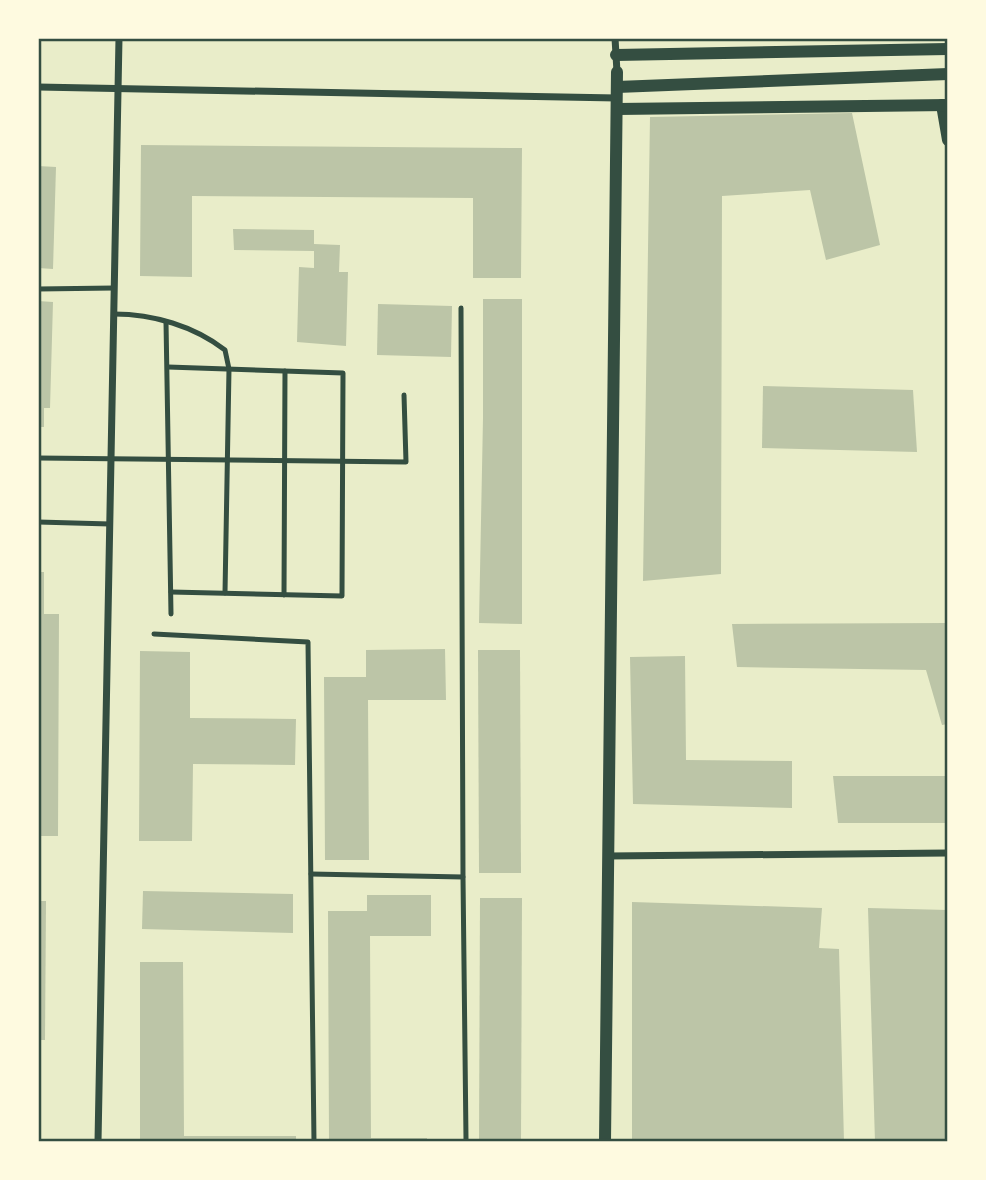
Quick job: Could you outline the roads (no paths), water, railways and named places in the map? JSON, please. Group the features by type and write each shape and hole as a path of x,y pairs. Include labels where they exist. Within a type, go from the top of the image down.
{"street":[{"path":"98,1142 119,38"},
{"path":"605,1142 617,98 615,38"},
{"path":"616,55 947,49"},
{"path":"617,98 947,74"},
{"path":"38,87 945,105 947,139"},
{"path":"608,856 947,853"}],"lane":[{"path":"38,289 114,288"},
{"path":"461,308 466,1139"},
{"path":"114,314 132,314 189,328 215,341 225,350 229,369 225,593"},
{"path":"166,322 172,614"},
{"path":"168,368 343,373 342,596 171,592"},
{"path":"284,594 285,371"},
{"path":"38,458 406,462 404,395"},
{"path":"38,522 110,524"},
{"path":"155,634 308,642 314,1142"},
{"path":"311,874 463,877"}]}
